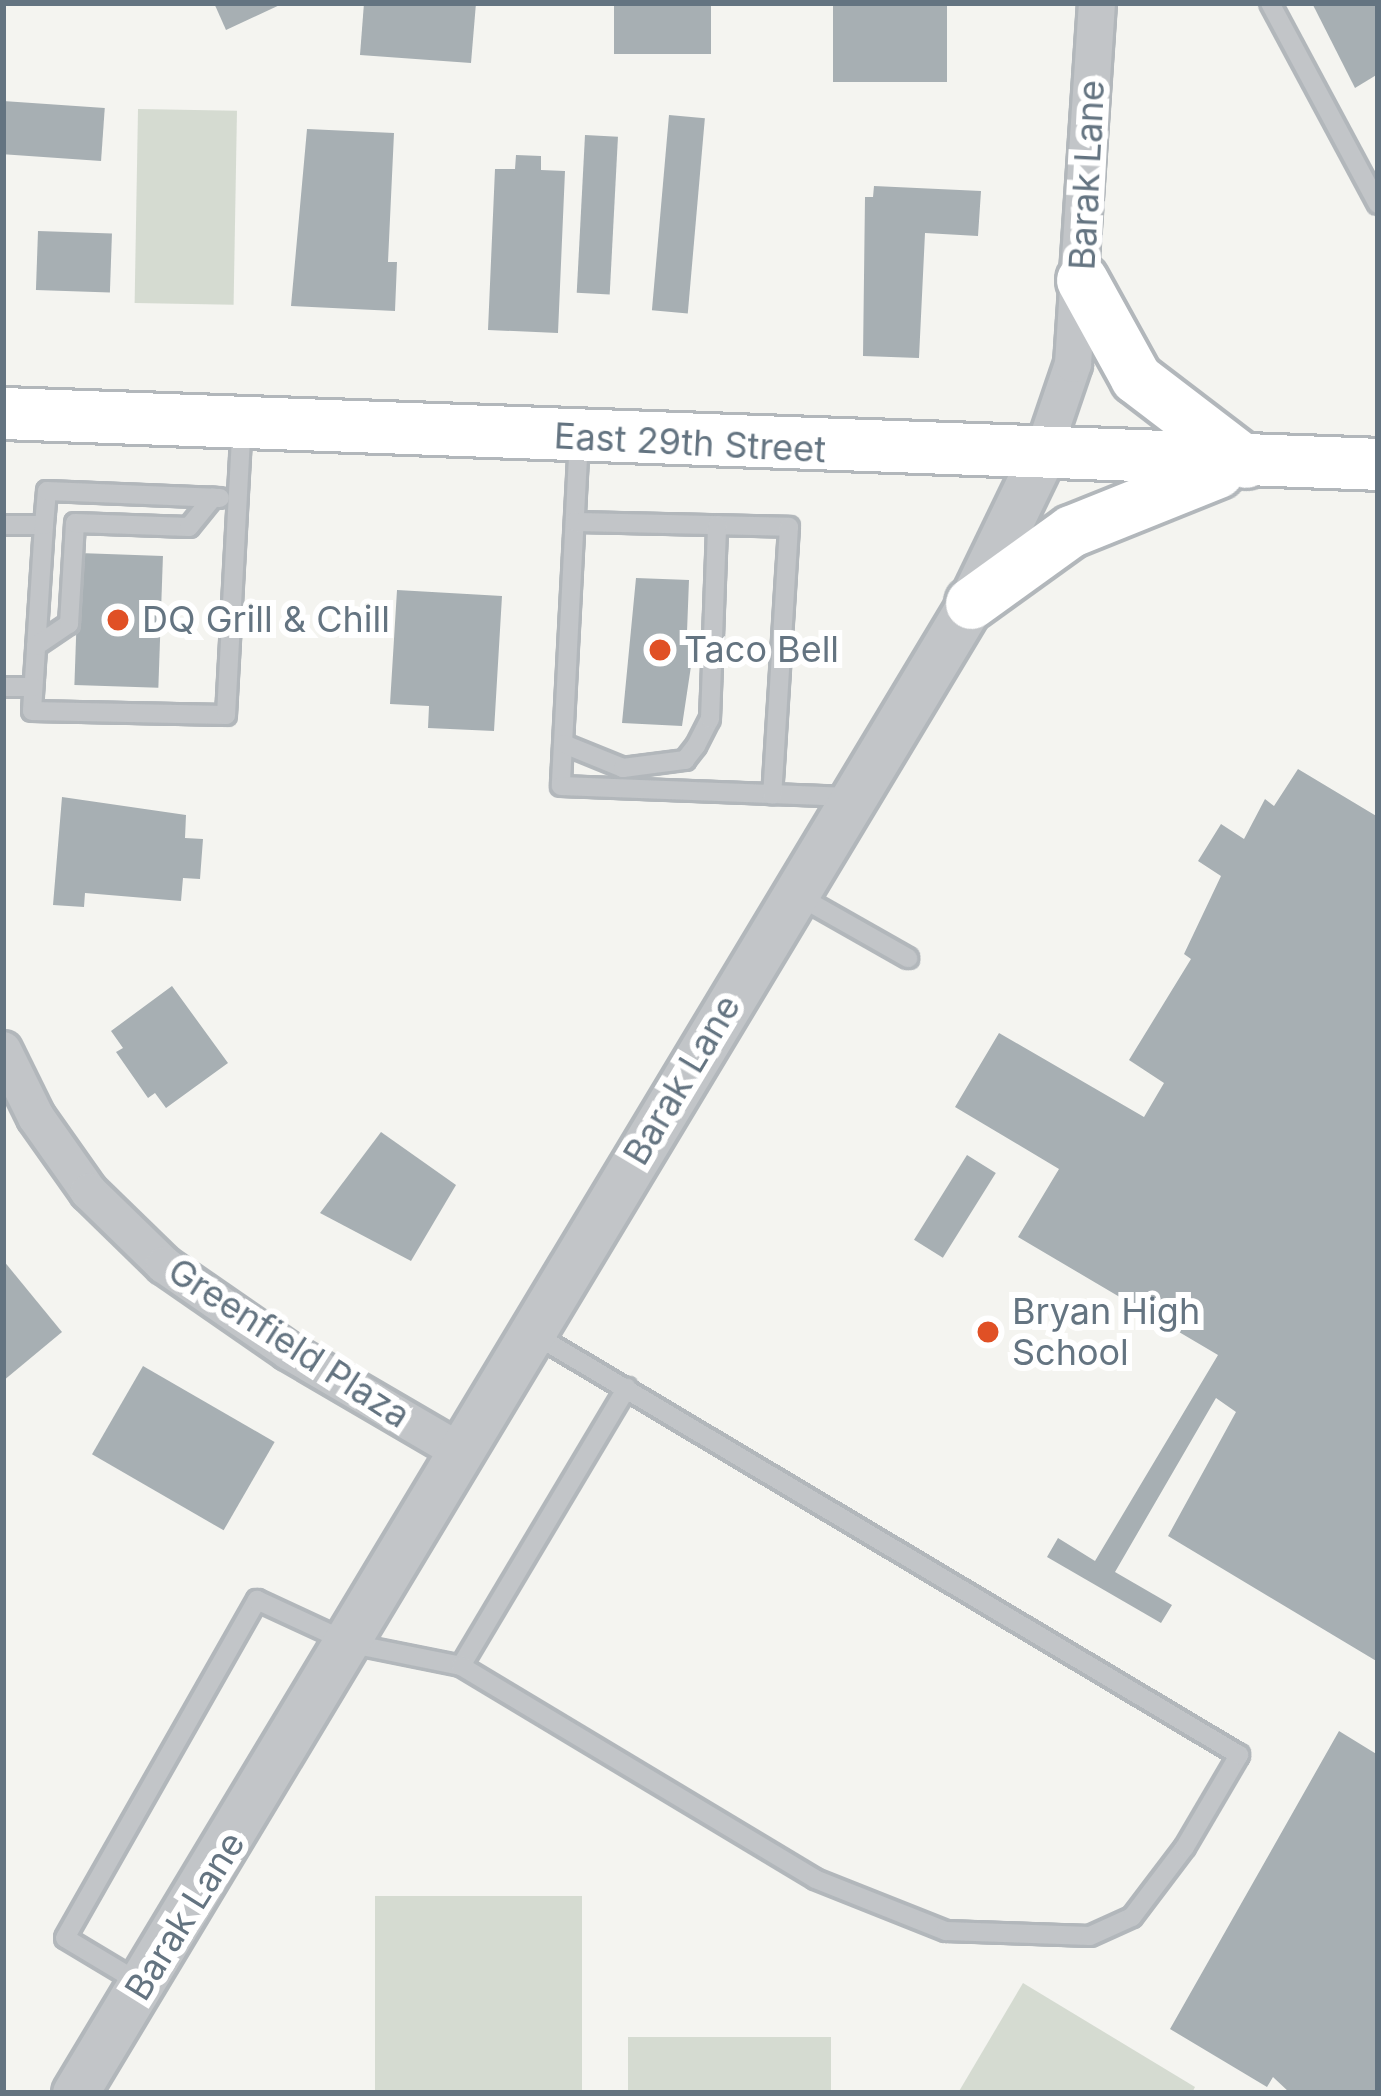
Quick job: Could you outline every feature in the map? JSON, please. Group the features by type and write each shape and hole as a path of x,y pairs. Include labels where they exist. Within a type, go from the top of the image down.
{"main road":[{"path":"1082,280 1136,379 1246,462"},
{"name":"East 29th Street","path":"3,413 1041,458 1378,464"},
{"path":"971,603 1071,531 1246,462"}],"street":[{"name":"Barak Lane","path":"75,2093 352,1644 850,797 971,603 1041,458 1073,364 1097,3"},
{"name":"Greenfield Plaza","path":"3,1050 36,1117 89,1192 164,1265 288,1351 461,1452"}],"lane":[{"path":"1270,3 1378,204"},
{"path":"236,499 47,491 32,711 226,715 242,423"},
{"path":"579,438 561,786 850,797"},
{"path":"36,646 69,624 75,523 189,527 213,497"},
{"path":"575,522 789,527 772,794"},
{"path":"3,525 44,525"},
{"path":"564,744 623,768 685,760 696,746 710,719 717,525"},
{"path":"3,687 33,687"},
{"path":"793,893 908,958"},
{"path":"142,1984 65,1938 257,1600 352,1644 461,1666 815,1879 905,1919 980,1935 1090,1936 1132,1917 1161,1887 1239,1755 532,1333"},
{"path":"461,1666 627,1388"}],"shaded area":[{"path":"138,109 237,111 234,305 135,303"},
{"path":"375,1896 582,1896 582,2093 375,2093"},
{"path":"1023,1983 1195,2087 1192,2093 958,2093"},
{"path":"628,2037 831,2037 831,2093 628,2093"}],"building":[{"path":"214,3 284,3 226,30"},
{"path":"364,3 476,3 471,63 360,55"},
{"path":"614,3 711,3 711,54 614,54"},
{"path":"833,3 947,3 947,82 833,82"},
{"path":"1312,3 1378,3 1378,74 1355,88"},
{"path":"3,101 105,108 101,161 3,154"},
{"path":"669,115 705,118 688,313 652,310"},
{"path":"307,129 394,133 388,262 397,262 395,311 291,306"},
{"path":"585,135 618,137 610,295 577,293"},
{"path":"516,155 541,156 541,170 565,171 558,333 488,330 495,169 515,169"},
{"path":"874,186 981,191 978,236 925,233 919,358 863,356 865,197 873,197"},
{"path":"38,231 112,234 110,293 36,290"},
{"name":"DQ Grill & Chill","path":"79,553 163,556 158,688 74,685"},
{"name":"Taco Bell","path":"636,578 689,580 687,632 696,633 682,726 622,723"},
{"path":"397,590 502,596 494,731 428,728 429,706 390,704"},
{"path":"1298,769 1378,817 1378,1662 1168,1536 1236,1412 1216,1398 1115,1572 1172,1605 1161,1623 1047,1557 1058,1538 1095,1561 1218,1355 1018,1237 1059,1169 955,1107 999,1033 1144,1117 1164,1083 1129,1060 1191,959 1184,954 1221,876 1198,861 1221,824 1244,839 1265,799 1274,806"},
{"path":"62,797 186,815 185,838 203,839 200,879 183,878 181,901 85,893 84,907 53,905"},
{"path":"172,986 228,1063 166,1108 155,1093 148,1098 116,1052 123,1048 111,1031"},
{"path":"381,1132 456,1185 411,1261 320,1213"},
{"path":"967,1155 996,1173 943,1258 914,1240"},
{"path":"3,1260 62,1332 3,1381"},
{"path":"143,1366 275,1442 224,1530 92,1454"},
{"path":"1339,1731 1378,1755 1378,2093 1290,2093 1273,2077 1267,2087 1170,2029"}],"place":[{"name":"DQ Grill & Chill","path":"118,620"},
{"name":"Taco Bell","path":"660,650"},
{"name":"Bryan High School","path":"988,1332"}]}
